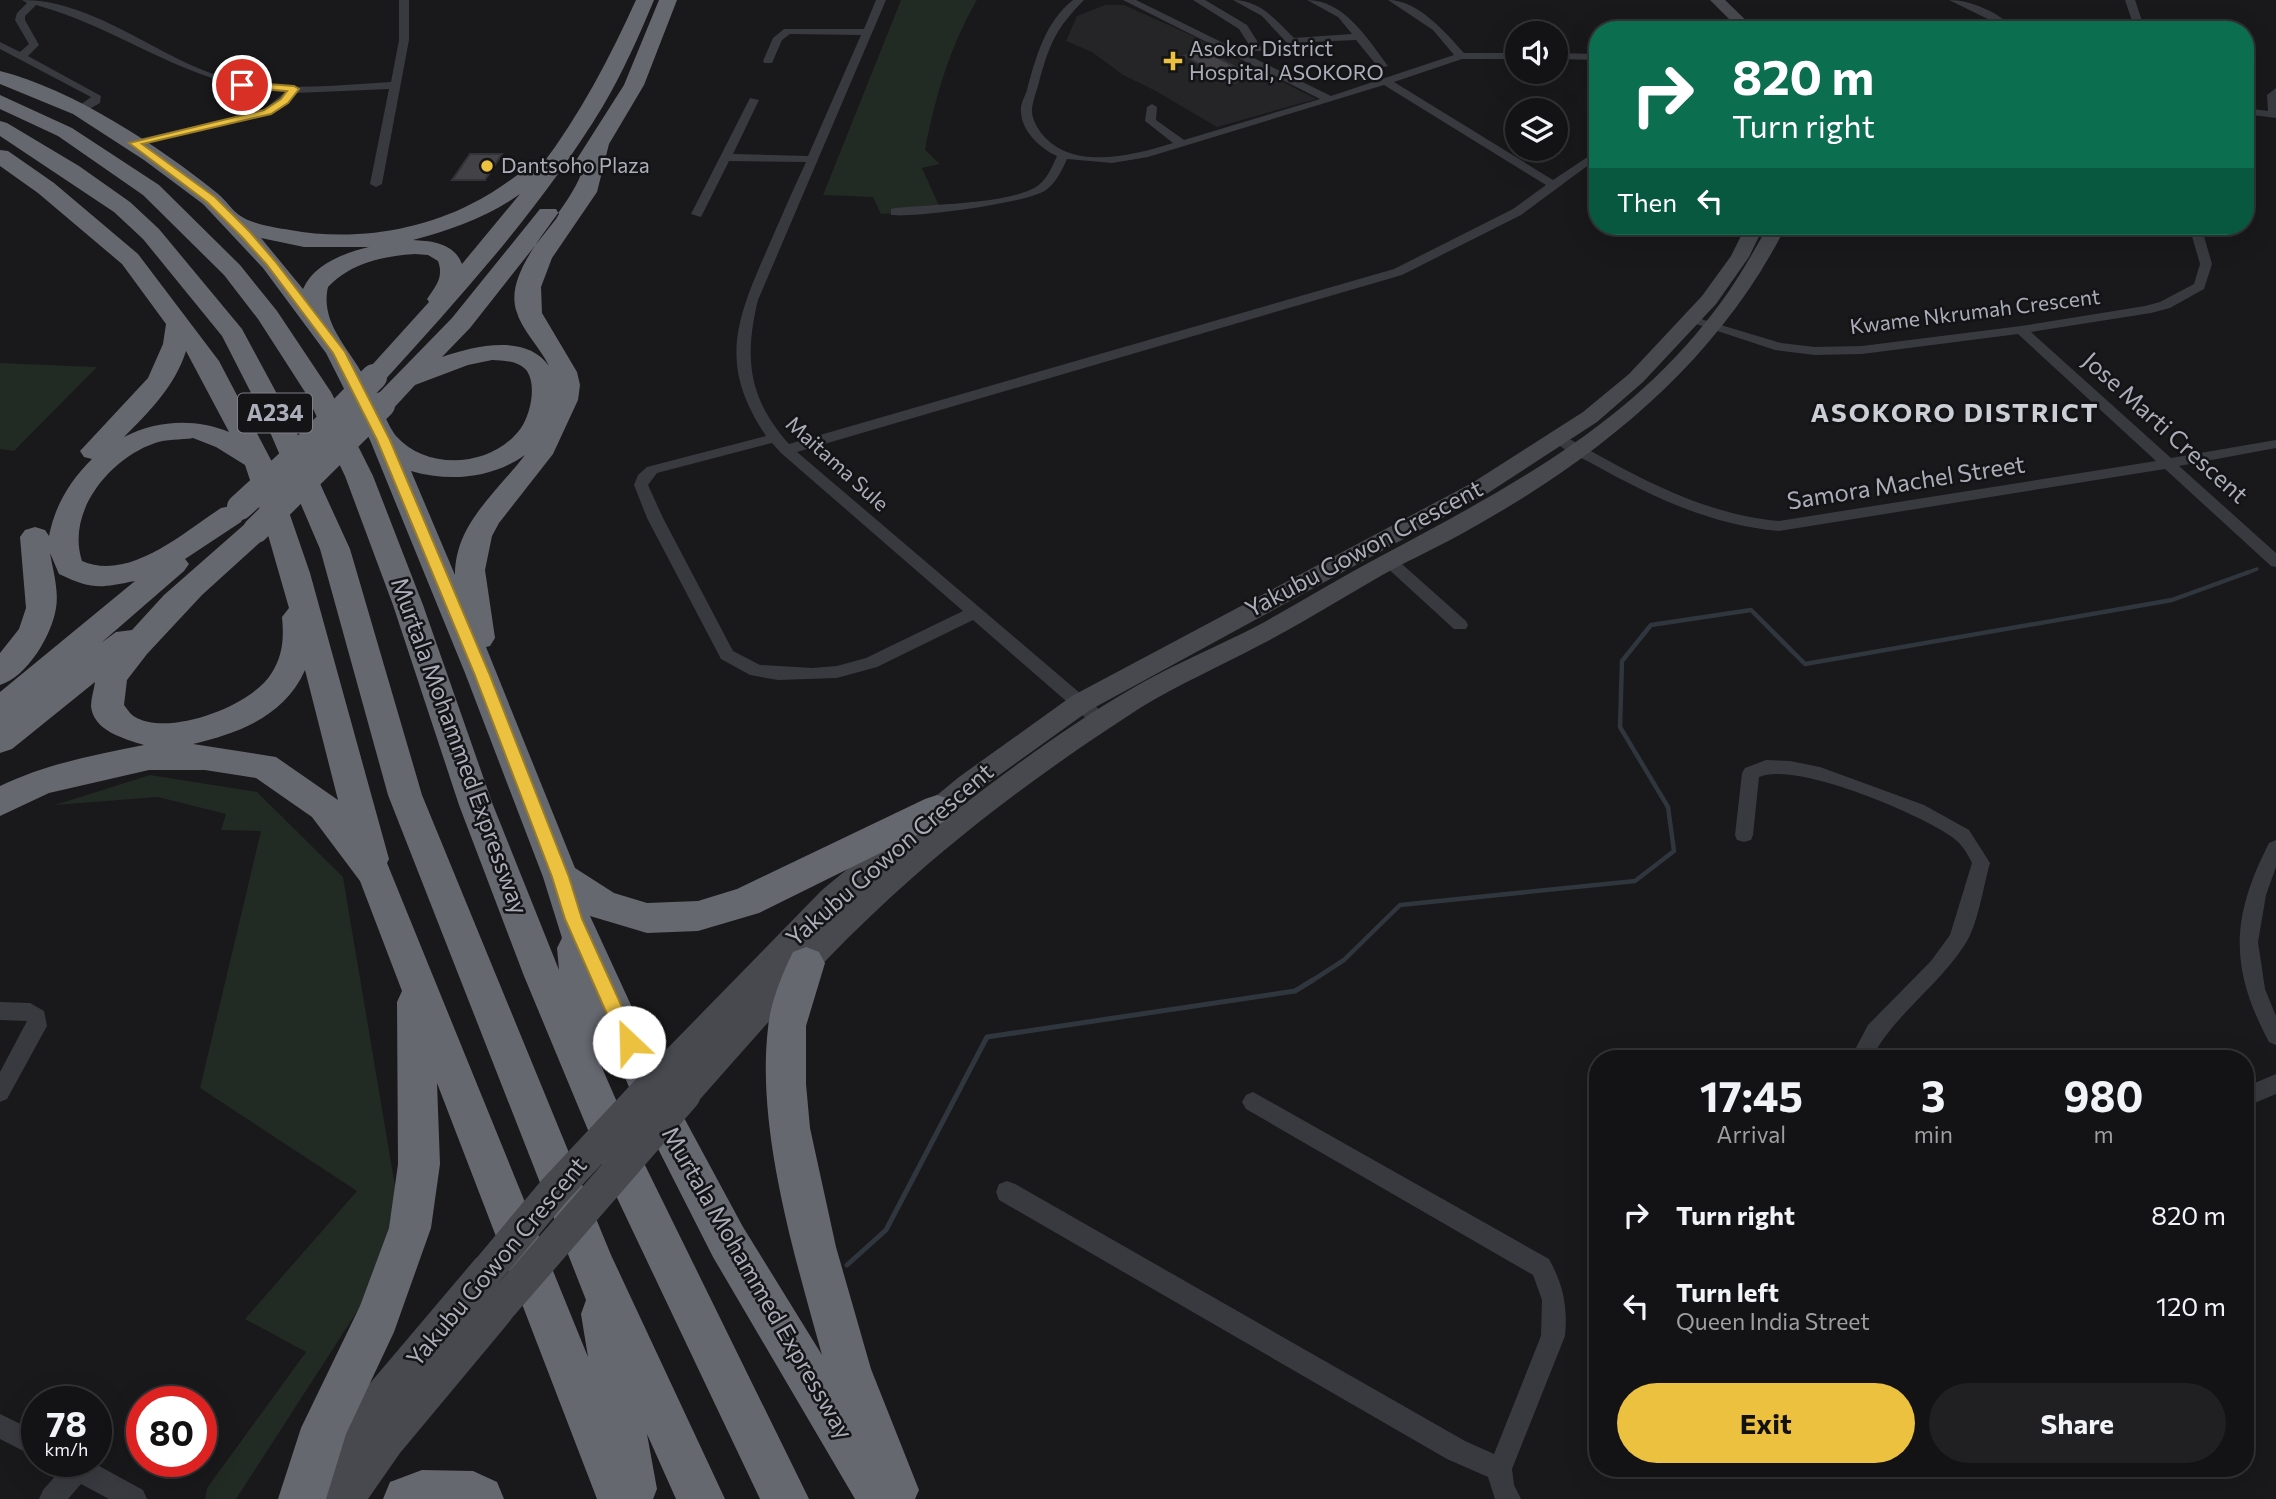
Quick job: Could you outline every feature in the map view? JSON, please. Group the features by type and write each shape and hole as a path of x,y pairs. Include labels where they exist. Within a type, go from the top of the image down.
{"highway":[{"path":"240,228 284,239 331,242 376,240 438,225 486,205 543,167 628,0"},
{"name":"A234","path":"0,740 191,588 242,517 428,318 543,167 613,68 645,0"},
{"name":"A234","path":"0,709 391,396 461,323 579,187 605,150 659,31 668,0"},
{"path":"605,150 657,74 680,21 685,0"},
{"name":"Murtala Mohammed Expressway","path":"0,79 80,110 134,143 211,199 240,228 317,322 338,352 384,440 481,673 561,877 573,919 662,1116 728,1242 882,1499"},
{"name":"Murtala Mohammed Expressway","path":"0,101 65,132 151,190 232,270 268,316 318,392 359,476 408,605 497,863 625,1169 785,1499"},
{"name":"A234","path":"0,127 71,171 122,207 151,234 233,334 277,418 335,549 405,795 595,1270"},
{"path":"0,156 46,188 130,259 214,377 257,460 295,573 376,874 621,1499"},
{"path":"481,673 470,579 473,548 490,514 528,470 551,436 566,396 564,373 557,355 527,306 529,280 579,187"},
{"path":"240,228 265,294 268,316"},
{"path":"317,322 314,293 318,283 333,268 372,251 403,247 439,252 449,260 453,269 450,281 428,318"},
{"path":"0,673 26,641 39,618 42,599 34,539 40,516 55,493 154,389 174,355 178,323"},
{"path":"384,440 410,461 425,467 441,470 480,466 501,458 522,445 534,430 542,411 544,394 542,378 535,366 522,357 488,353 449,362 391,396"},
{"path":"214,377 277,418"},
{"path":"242,517 164,557 134,570 111,575 87,576 66,572 53,563 49,551 52,524 66,494 99,462 129,442 159,433 194,430 219,436 257,460"},
{"path":"191,588 124,661 110,682 106,702 115,720 135,732 165,737 199,734 234,721 265,702 284,679 298,650 295,573"},
{"path":"0,802 40,782 149,757 205,757 264,766 324,807 376,874"},
{"path":"561,877 603,905 647,918 698,916 747,902 936,809"},
{"path":"573,919 589,1082"},
{"path":"806,962 787,1026 786,1084 790,1128 814,1247 848,1369 898,1499"},
{"path":"303,1499 324,1428 378,1316 410,1228 419,1164 416,979"},
{"path":"595,1270 634,1499"},
{"path":"595,1270 701,1499"},
{"path":"407,1499 422,1494 473,1496 480,1499"}],"main road":[{"path":"1700,0 1722,21"},
{"path":"1717,0 1739,21"},
{"name":"Yakubu Gowon Crescent","path":"303,1499 362,1421 554,1191 806,962 866,903 1000,793 1102,722 1175,676 1263,633 1500,501 1569,444 1661,383 1702,323 1750,235"},
{"name":"Yakubu Gowon Crescent","path":"1702,323 1753,272 1772,235"},
{"name":"Yakubu Gowon Crescent","path":"345,1499 387,1440 498,1309 677,1081 832,898 936,809 1082,703 1480,488 1569,444"}],"street":[{"path":"376,184 404,40 404,0"},
{"name":"Maitama Sule","path":"881,0 752,300 742,345 748,392 758,416 780,444 1102,722"},
{"path":"1080,0 1067,7 1052,28 1026,111 1029,125 1048,149 1063,155 1092,160 1118,161 1182,144 1330,100 1461,56 1505,56"},
{"path":"1128,0 1330,100"},
{"path":"1198,0 1215,5 1243,27 1257,49"},
{"path":"1238,0 1275,21 1296,43 1359,37"},
{"path":"1312,0 1341,15 1383,66"},
{"path":"1393,0 1437,28 1461,56"},
{"path":"1954,0 2000,21"},
{"path":"2130,0 2137,21"},
{"path":"22,55 34,45 20,20 20,15 30,1 44,3 109,28 191,68 242,85 294,89 397,85"},
{"path":"1325,19 1335,13"},
{"path":"1243,27 1275,21"},
{"path":"1333,29 1341,38"},
{"path":"768,61 778,38 788,32 867,32"},
{"path":"0,45 96,96 96,101 80,110"},
{"path":"1568,56 1589,57"},
{"path":"1383,80 1555,186"},
{"path":"134,143 267,112 284,101 294,89"},
{"path":"2254,112 2275,115 2272,95 2276,90"},
{"path":"697,214 754,100"},
{"path":"1152,107 1150,121 1182,144"},
{"path":"895,212 1012,198 1037,192 1050,181 1063,155"},
{"path":"724,157 811,159"},
{"path":"974,612 872,663 837,672 778,674 756,671 727,655 655,518 641,485 643,478 652,470 780,444 1398,272 1517,212 1589,160"},
{"name":"Kwame Nkrumah Crescent","path":"1702,323 1780,347 1815,351 1862,350 2021,330 2146,310 2165,305 2194,290 2203,279 2206,264 2198,235"},
{"name":"Jose Marti Crescent","path":"2021,330 2276,562"},
{"name":"Samora Machel Street","path":"1569,444 1706,513 1754,526 1779,526 2169,464 2276,444"},
{"path":"1389,561 1460,625"},
{"path":"1744,835 1751,773 1763,765 1843,779 1894,799 1957,831 1975,850 1981,863 1959,938 1938,967 1875,1031 1865,1050"},
{"path":"2276,848 2264,871 2249,921 2248,961 2257,996 2276,1036"},
{"path":"0,1012 30,1012 37,1017 37,1026 0,1091"},
{"path":"2254,1093 2276,1084"},
{"path":"1253,1102 1541,1267 1552,1287 1557,1313 1553,1336 1500,1469 1502,1487 1508,1499"},
{"path":"1007,1192 1456,1450 1500,1469"},
{"path":"0,1426 21,1437"},
{"path":"52,1499 64,1477"},
{"path":"93,1477 134,1499"}],"shaded area":[{"path":"901,0 977,0 945,73 925,150 940,164 922,168 941,210 881,214 873,197 823,195"},
{"name":"Asokor District Hospital, ASOKORO","path":"1105,5 1124,5 1193,36 1316,99 1217,127 1123,75 1092,52 1066,41 1077,16"},
{"path":"0,363 97,367 14,451 0,449"},
{"path":"150,775 257,792 343,877 397,1198 380,1276 236,1499 205,1499 207,1488 306,1352 245,1319 357,1191 200,1088 261,831 221,830 226,814 158,797 55,805"}],"building":[{"path":"1202,49 1252,76 1234,83 1184,56"},
{"path":"470,154 502,154 485,180 452,180"}],"waterway":[{"path":"2244,574 2257,569"},
{"path":"1310,982 1344,960 1400,905 1635,881 1674,851 1668,807 1620,727 1622,661 1651,625 1751,610 1805,664 2172,600 2249,572"},
{"path":"847,1265 886,1230 987,1037 1295,991 1313,980"}],"place":[{"name":"Asokor District Hospital, ASOKORO","path":"1173,61"},
{"name":"Dantsoho Plaza","path":"487,166"}],"district":[{"name":"ASOKORO DISTRICT","path":"1955,413"}],"route":[{"path":"242,85 294,89 276,108 267,112 134,143 211,199 246,234 338,352 384,440 481,673 561,877 573,919 629,1042"}]}
